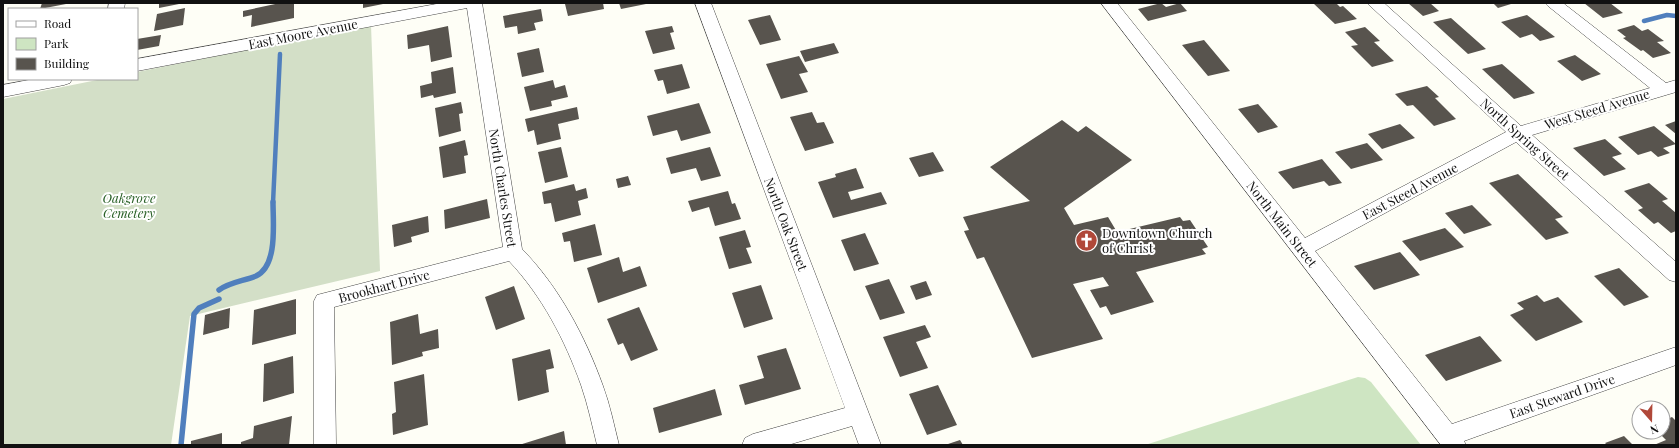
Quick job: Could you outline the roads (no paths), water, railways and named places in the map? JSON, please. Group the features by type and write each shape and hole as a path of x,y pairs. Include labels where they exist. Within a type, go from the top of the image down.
{"street":[{"name":"East Moore Avenue","path":"138,65 405,9 469,3"},
{"name":"North Charles Street","path":"474,3 513,252 532,272 572,338 592,386 608,445"},
{"name":"North Oak Street","path":"703,3 870,445"},
{"name":"North Main Street","path":"1109,3 1452,440"},
{"name":"North Spring Street","path":"1375,3 1676,274"},
{"path":"1552,3 1669,88"},
{"path":"3,90 58,80"},
{"name":"West Steed Avenue","path":"1518,133 1669,88"},
{"name":"East Steed Avenue","path":"1302,249 1518,133"},
{"name":"Brookhart Drive","path":"325,445 324,301 513,252"},
{"name":"East Steward Drive","path":"1452,440 1676,356"},
{"path":"753,445 858,414"}],"waterway":[{"path":"1644,21 1667,15 1676,16"},
{"path":"273,203 280,54"},
{"path":"219,290 232,283 256,276 263,271 268,263 273,243 273,203"},
{"path":"181,445 194,314 199,308 219,299"}],"place":[{"name":"Downtown Church of Christ","path":"1086,240"}],"park label":[{"name":"Oakgrove Cemetery","path":"129,206"}]}
